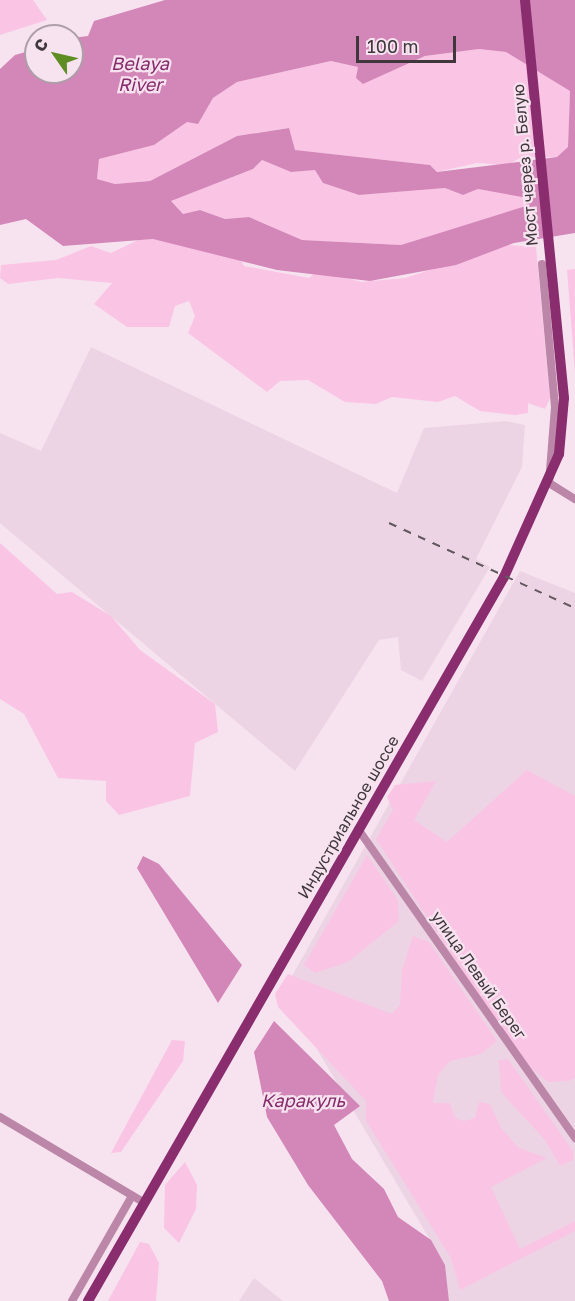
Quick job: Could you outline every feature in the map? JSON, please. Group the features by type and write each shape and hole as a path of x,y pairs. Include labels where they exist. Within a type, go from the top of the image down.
{"main road":[{"name":"Мост через р. Белую","path":"525,0 554,327"},
{"name":"Индустриальное шоссе","path":"88,1301 504,577 549,483 559,454 563,407 554,327"}],"street":[{"path":"542,264 555,407 549,483 575,499"},
{"name":"улица Левый Берег","path":"358,829 575,1137"},
{"path":"0,1117 143,1202"},
{"path":"72,1301 132,1196"}],"shaded area":[{"path":"0,0 33,0 47,20 24,24 24,27 0,35"},
{"path":"479,49 506,52 570,91 568,148 557,157 522,157 507,165 477,163 437,172 430,165 294,150 288,128 237,136 150,181 115,184 97,179 99,159 154,145 187,121 198,123 213,98 237,82 331,61 359,67 363,84 425,56"},
{"path":"262,160 291,172 315,169 323,183 359,195 445,188 463,195 478,189 528,197 527,206 401,245 302,240 249,217 225,219 200,210 183,214 171,201 253,169"},
{"path":"183,237 236,250 244,266 309,278 317,271 328,272 361,282 405,278 507,245 536,247 550,398 545,409 528,403 528,413 515,415 480,411 455,396 438,402 392,397 376,404 345,402 308,380 280,381 267,392 188,333 195,316 189,301 175,306 169,327 127,327 94,304 112,283 58,278 8,284 0,278 1,265 56,260 91,246 111,253 138,240"},
{"path":"575,269 575,373 567,270"},
{"path":"91,347 397,493 424,428 506,421 525,425 522,467 476,559 490,567 422,681 401,670 398,637 379,640 295,771 0,523 0,433 41,451"},
{"path":"0,543 57,594 72,592 111,616 140,650 215,704 218,732 195,743 190,796 119,815 106,801 106,781 58,778 24,714 0,699"},
{"path":"520,571 575,593 575,1301 449,1301 445,1265 283,992"},
{"path":"527,770 575,796 575,1078 569,1081 548,1082 520,1059 376,839 393,810 387,797 395,785 436,781 414,820 447,842"},
{"path":"367,855 398,900 399,921 348,962 315,973 304,965"},
{"path":"413,936 429,942 497,1041 481,1054 450,1061 438,1075 433,1103 450,1103 455,1118 464,1121 475,1118 479,1102 490,1104 501,1128 519,1148 547,1158 491,1187 520,1249 575,1221 575,1231 460,1290 451,1258 366,1121 366,1101 278,1007 275,994 288,974 392,1014 400,1005 402,970"},
{"path":"172,1040 185,1041 183,1061 121,1152 111,1153"},
{"path":"508,1059 573,1151 573,1160 560,1166 545,1140 501,1092 499,1060"},
{"path":"185,1162 197,1185 196,1209 179,1243 164,1228 165,1185"},
{"path":"140,1242 149,1244 159,1263 156,1301 108,1301"},
{"path":"254,1278 283,1301 239,1301"}],"water":[{"name":"Belaya River","path":"165,0 575,0 575,233 514,243 456,265 370,281 277,270 153,239 63,246 26,219 0,225 0,69 15,55 24,52 24,84 84,84 84,36 88,36 94,21","holes":["479,49 506,52 570,91 568,147 557,157 437,172 430,165 295,150 289,128 237,136 150,181 115,184 97,179 99,159 154,145 187,122 198,124 213,98 237,82 331,61 358,67 356,78 363,84 425,56","262,160 291,172 315,170 323,183 359,195 445,188 463,195 478,189 528,198 526,206 401,245 302,240 249,217 225,219 200,210 183,214 171,201 253,169"]},
{"path":"143,856 159,864 242,965 218,1003 137,868"},
{"name":"Каракуль","path":"274,1021 360,1106 334,1125 352,1159 384,1189 398,1217 431,1240 445,1265 449,1301 389,1301 382,1281 308,1185 267,1117 254,1052"}],"railway":[{"path":"389,523 575,608"}]}
